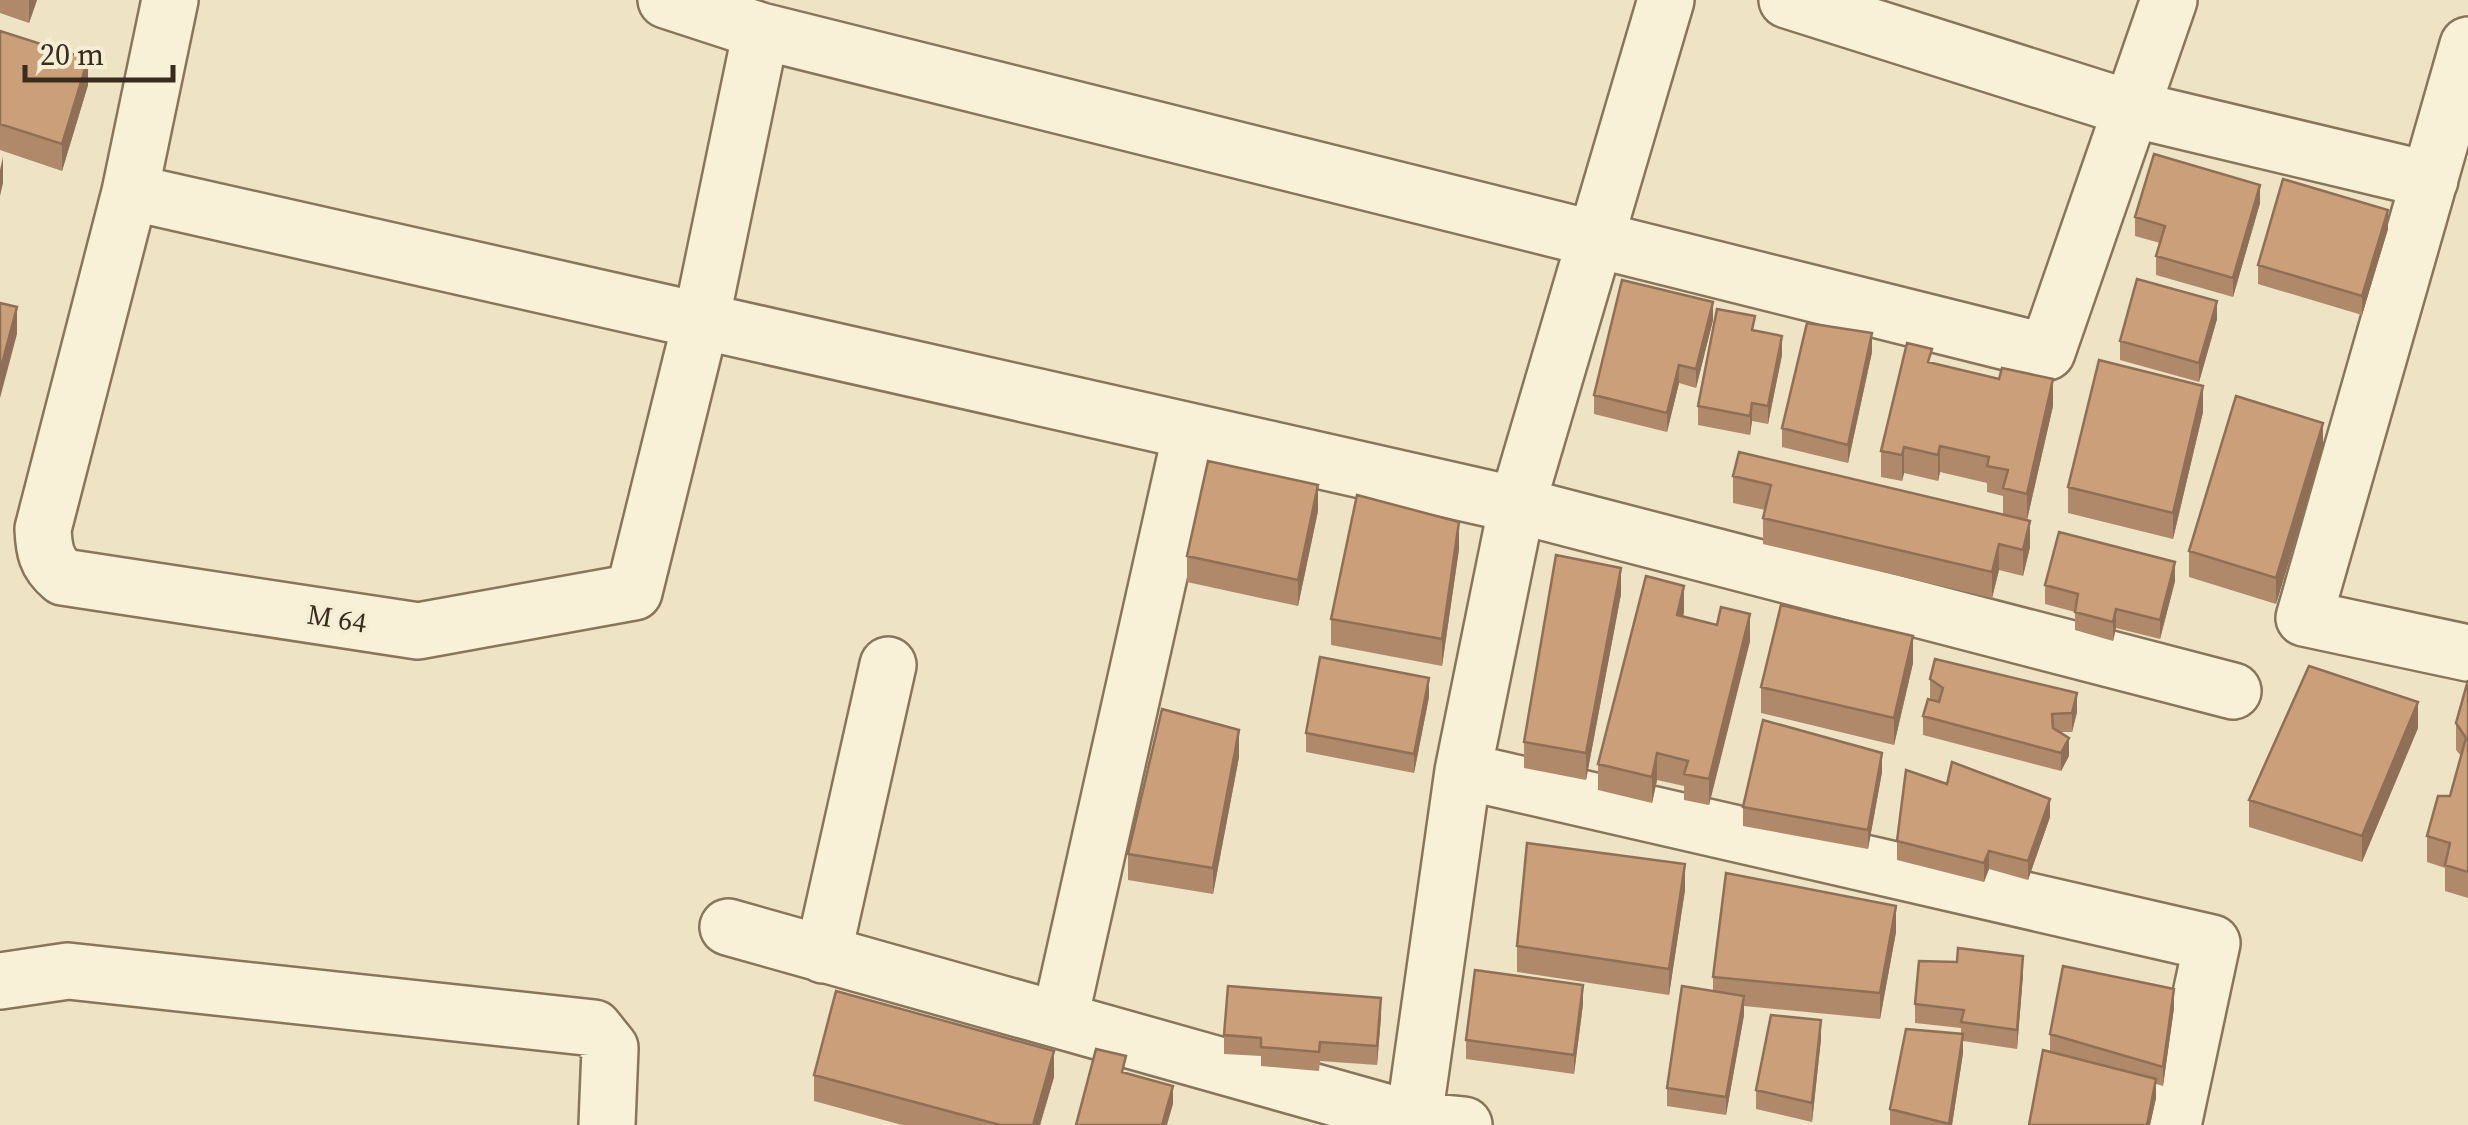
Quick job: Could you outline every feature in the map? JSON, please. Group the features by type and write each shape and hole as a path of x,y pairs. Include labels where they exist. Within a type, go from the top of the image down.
{"street":[{"name":"M 64","path":"170,0 130,192 44,528 44,552 51,568 63,577 418,630 634,592 700,321 760,31"},
{"path":"666,0 760,31 1595,236 2047,352 2169,0"},
{"path":"728,926 1431,1123 1463,770 1518,505 1666,0"},
{"path":"1787,0 2132,109 2430,180"},
{"path":"2468,45 2304,618 2468,654"},
{"path":"130,192 1518,505 2233,691"},
{"path":"1060,1018 1191,433"},
{"path":"823,954 888,665"},
{"path":"1463,770 2212,943 2173,1125"},
{"path":"0,982 68,971 594,1028 610,1048 607,1125"}],"building":[{"path":"0,31 88,59 62,144 0,124"},
{"path":"2154,154 2260,185 2233,278 2156,256 2165,226 2135,217"},
{"path":"2283,179 2388,210 2362,296 2258,265"},
{"path":"2137,279 2217,301 2199,363 2120,341"},
{"path":"1622,280 1713,302 1696,369 1679,365 1667,413 1594,395"},
{"path":"0,303 17,307 0,371"},
{"path":"1717,309 1755,316 1752,330 1782,336 1768,406 1752,403 1750,416 1698,406"},
{"path":"1807,323 1872,333 1848,445 1782,428"},
{"path":"1907,343 1932,349 1928,362 1999,379 2002,368 2053,379 2027,494 2003,488 2008,470 1987,466 1989,457 1940,446 1938,455 1904,447 1902,455 1881,451"},
{"path":"2099,360 2203,386 2173,513 2068,487"},
{"path":"2236,396 2323,423 2276,578 2189,551"},
{"path":"1739,452 2030,521 2023,550 1999,544 1992,572 1763,518 1771,485 1733,476"},
{"path":"1208,461 1318,485 1298,580 1187,556"},
{"path":"1357,495 1459,522 1442,639 1331,619"},
{"path":"2059,532 2175,562 2160,620 2116,609 2113,622 2075,612 2078,594 2045,585"},
{"path":"1556,555 1621,568 1586,753 1524,742"},
{"path":"1646,576 1684,586 1677,615 1717,625 1721,607 1750,614 1709,779 1684,774 1688,761 1657,753 1652,777 1598,764"},
{"path":"1781,605 1913,636 1894,718 1761,687"},
{"path":"1320,657 1429,678 1414,754 1306,733"},
{"path":"1935,659 2077,693 2072,713 2052,714 2053,728 2069,738 2061,753 1923,716 1928,699 1939,702 1943,688 1930,679"},
{"path":"2309,666 2418,702 2362,836 2249,800"},
{"path":"2468,680 2468,872 2445,865 2450,843 2427,836 2438,796 2450,796 2466,738 2456,723"},
{"path":"1162,709 1239,730 1213,868 1128,854"},
{"path":"1763,720 1882,753 1868,830 1743,807"},
{"path":"1952,762 2050,799 2028,861 1989,851 1984,863 1897,841 1906,770 1947,784"},
{"path":"1527,843 1685,864 1669,969 1517,946"},
{"path":"1726,873 1896,906 1880,993 1713,977"},
{"path":"1958,948 2023,956 2017,1030 1961,1022 1964,1010 1915,1004 1919,961 1957,962"},
{"path":"2063,966 2174,989 2163,1067 2050,1034"},
{"path":"1475,970 1583,985 1574,1055 1466,1040"},
{"path":"1228,986 1381,998 1377,1046 1320,1042 1319,1052 1261,1047 1261,1038 1224,1035"},
{"path":"1682,986 1744,996 1726,1097 1667,1088"},
{"path":"836,991 1054,1051 1033,1125 1000,1125 814,1075"},
{"path":"1771,1015 1821,1020 1812,1103 1756,1090"},
{"path":"1906,1029 1963,1034 1949,1124 1890,1109"},
{"path":"1096,1049 1126,1056 1122,1072 1173,1086 1162,1125 1076,1125"},
{"path":"2043,1050 2156,1079 2147,1125 2029,1125"}]}
